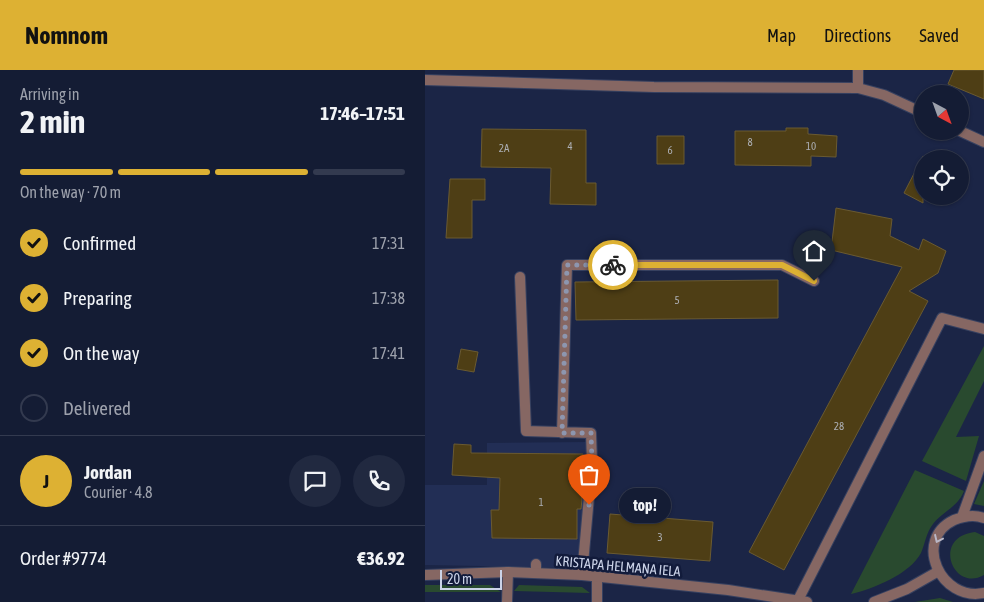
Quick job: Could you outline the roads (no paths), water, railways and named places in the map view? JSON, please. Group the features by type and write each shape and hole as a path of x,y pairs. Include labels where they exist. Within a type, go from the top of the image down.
{"street":[{"path":"858,70 858,88"},
{"path":"425,80 654,87 858,88 884,95 914,109"},
{"path":"969,135 984,142"},
{"path":"562,433 567,265 782,265 814,281"},
{"path":"520,277 525,431 591,433 592,463 582,575"},
{"path":"802,601 942,318 984,329"},
{"path":"962,517 984,456"},
{"path":"984,518 977,515 962,517 949,522 940,532 934,545 933,559 937,572 944,582 954,590 967,598 984,592"},
{"name":"KRISTAPA HELMAŅA IELA","path":"425,575 536,569 728,590 802,601"},
{"path":"507,602 508,572"},
{"path":"874,602 907,589 937,572"},
{"path":"597,577 597,602"}],"place":[{"name":"top!","path":"589,505"}]}
